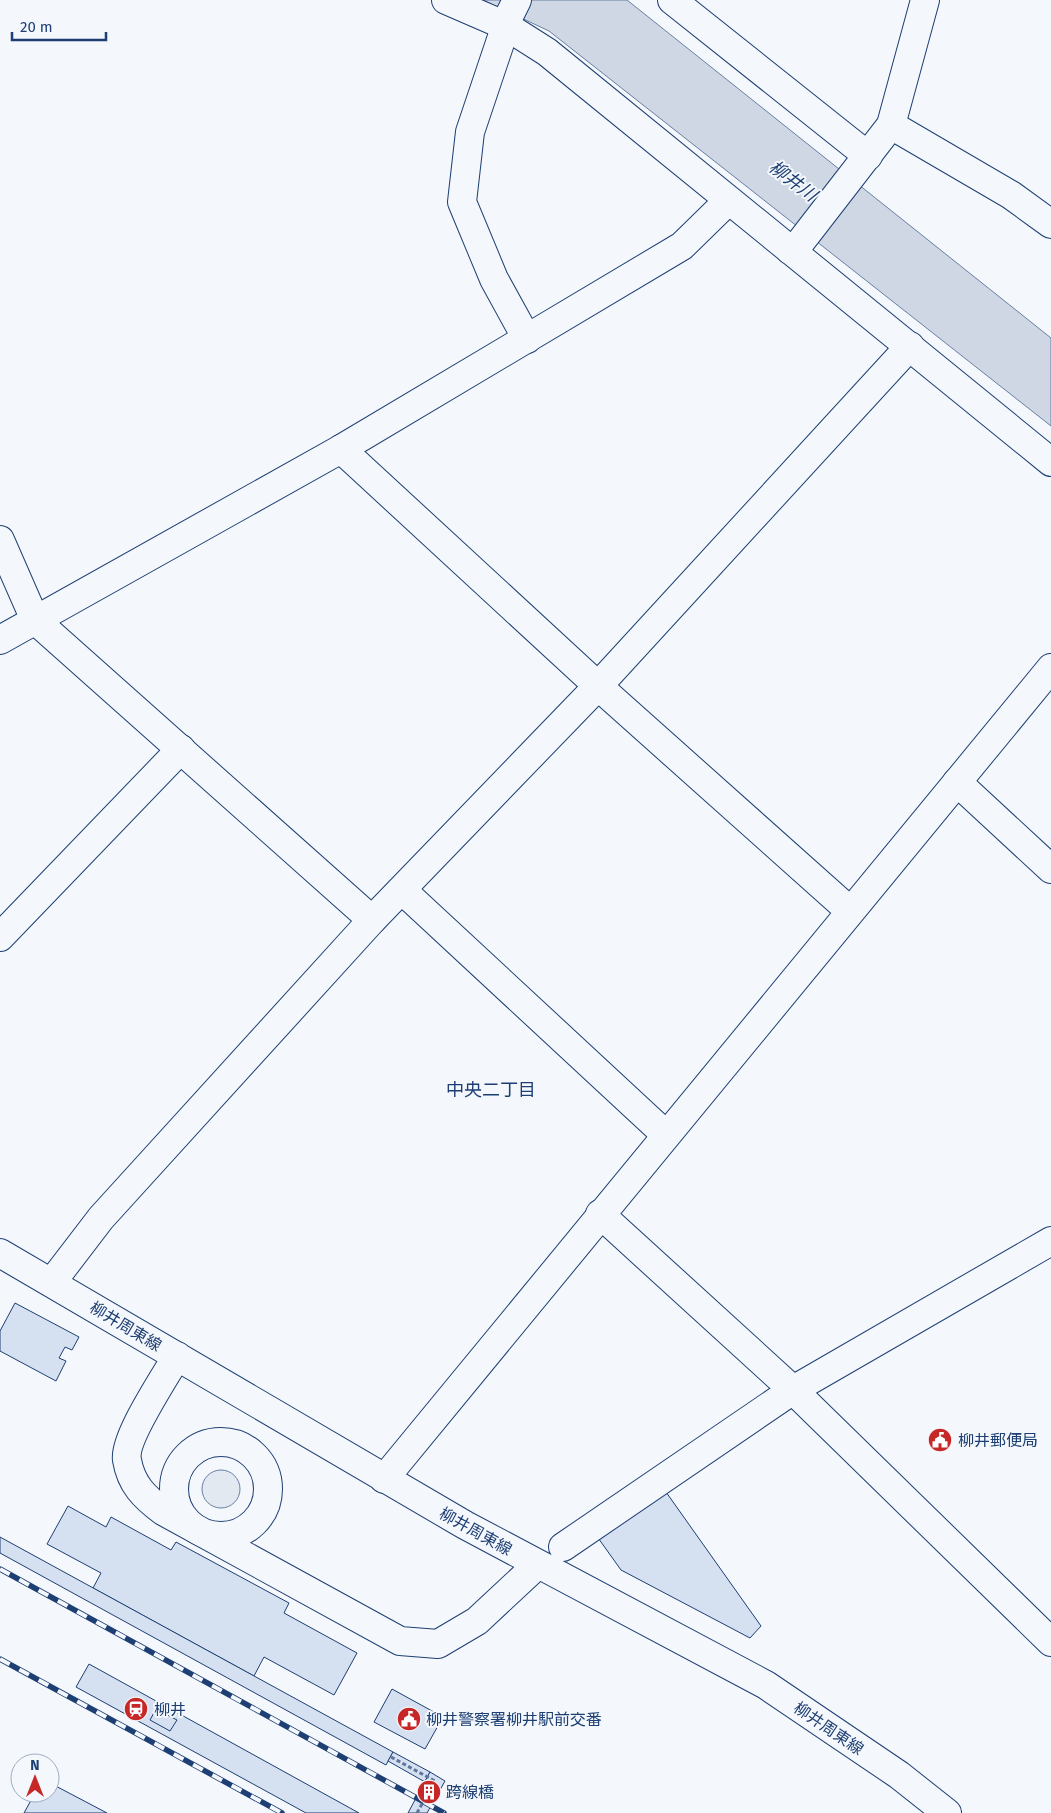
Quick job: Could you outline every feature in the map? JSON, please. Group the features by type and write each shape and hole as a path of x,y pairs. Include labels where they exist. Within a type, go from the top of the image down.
{"street":[{"path":"446,0 511,14 547,52 728,201 795,247 910,346 1051,462"},
{"path":"672,0 861,165"},
{"path":"795,247 891,125 926,0"},
{"path":"511,14 470,132 462,202 494,278 527,339"},
{"path":"891,125 1011,195 1051,224"},
{"path":"0,640 341,449 682,246 728,201"},
{"path":"52,1282 101,1218 372,920 598,686 910,346"},
{"path":"341,449 598,686 850,911"},
{"path":"0,540 35,620 372,920"},
{"path":"384,1479 665,1134 1051,668"},
{"path":"0,937 181,749"},
{"path":"957,782 1051,869"},
{"path":"402,890 665,1134"},
{"path":"600,1214 792,1390 1051,1642"},
{"path":"563,1547 792,1390 1051,1241"},
{"name":"柳井周東線","path":"0,1253 384,1479 537,1565 766,1685 899,1775 947,1813"},
{"path":"176,1356 135,1429 126,1458 134,1484 146,1498 163,1511 400,1641 438,1644 477,1622 537,1565"}],"path":[{"path":"390,1757 435,1781 417,1813"}],"shaded area":[{"path":"221,1470 234,1476 240,1489 234,1502 221,1508 208,1502 202,1489 208,1476"}],"water":[{"name":"柳井川","path":"483,0 627,0 1051,338 1051,426 549,31"}],"building":[{"path":"15,1303 79,1337 72,1350 65,1347 59,1358 66,1361 56,1381 0,1351 0,1331"},
{"path":"666,1492 761,1626 750,1638 621,1570 596,1535"},
{"path":"68,1506 106,1527 111,1517 171,1550 176,1542 289,1603 284,1613 357,1653 334,1695 264,1657 254,1676 93,1588 101,1573 47,1544"},
{"path":"0,1537 393,1752 386,1765 0,1553"},
{"path":"89,1664 359,1813 306,1813 76,1687"},
{"name":"柳井警察署柳井駅前交番","path":"392,1689 443,1717 425,1749 374,1722"},
{"path":"156,1709 177,1720 170,1731 150,1720"},
{"path":"393,1752 430,1772 425,1782 388,1761"},
{"name":"跨線橋","path":"430,1772 445,1781 427,1813 408,1813"},
{"path":"60,1788 107,1813 24,1813 30,1803 60,1803"}],"railway":[{"path":"0,1569 444,1813"},
{"path":"0,1659 282,1813"}],"place":[{"name":"柳井郵便局","path":"940,1440"},
{"name":"柳井","path":"136,1709"},
{"name":"柳井警察署柳井駅前交番","path":"409,1719"},
{"name":"跨線橋","path":"429,1792"}],"district":[{"name":"中央二丁目","path":"491,1090"}]}
